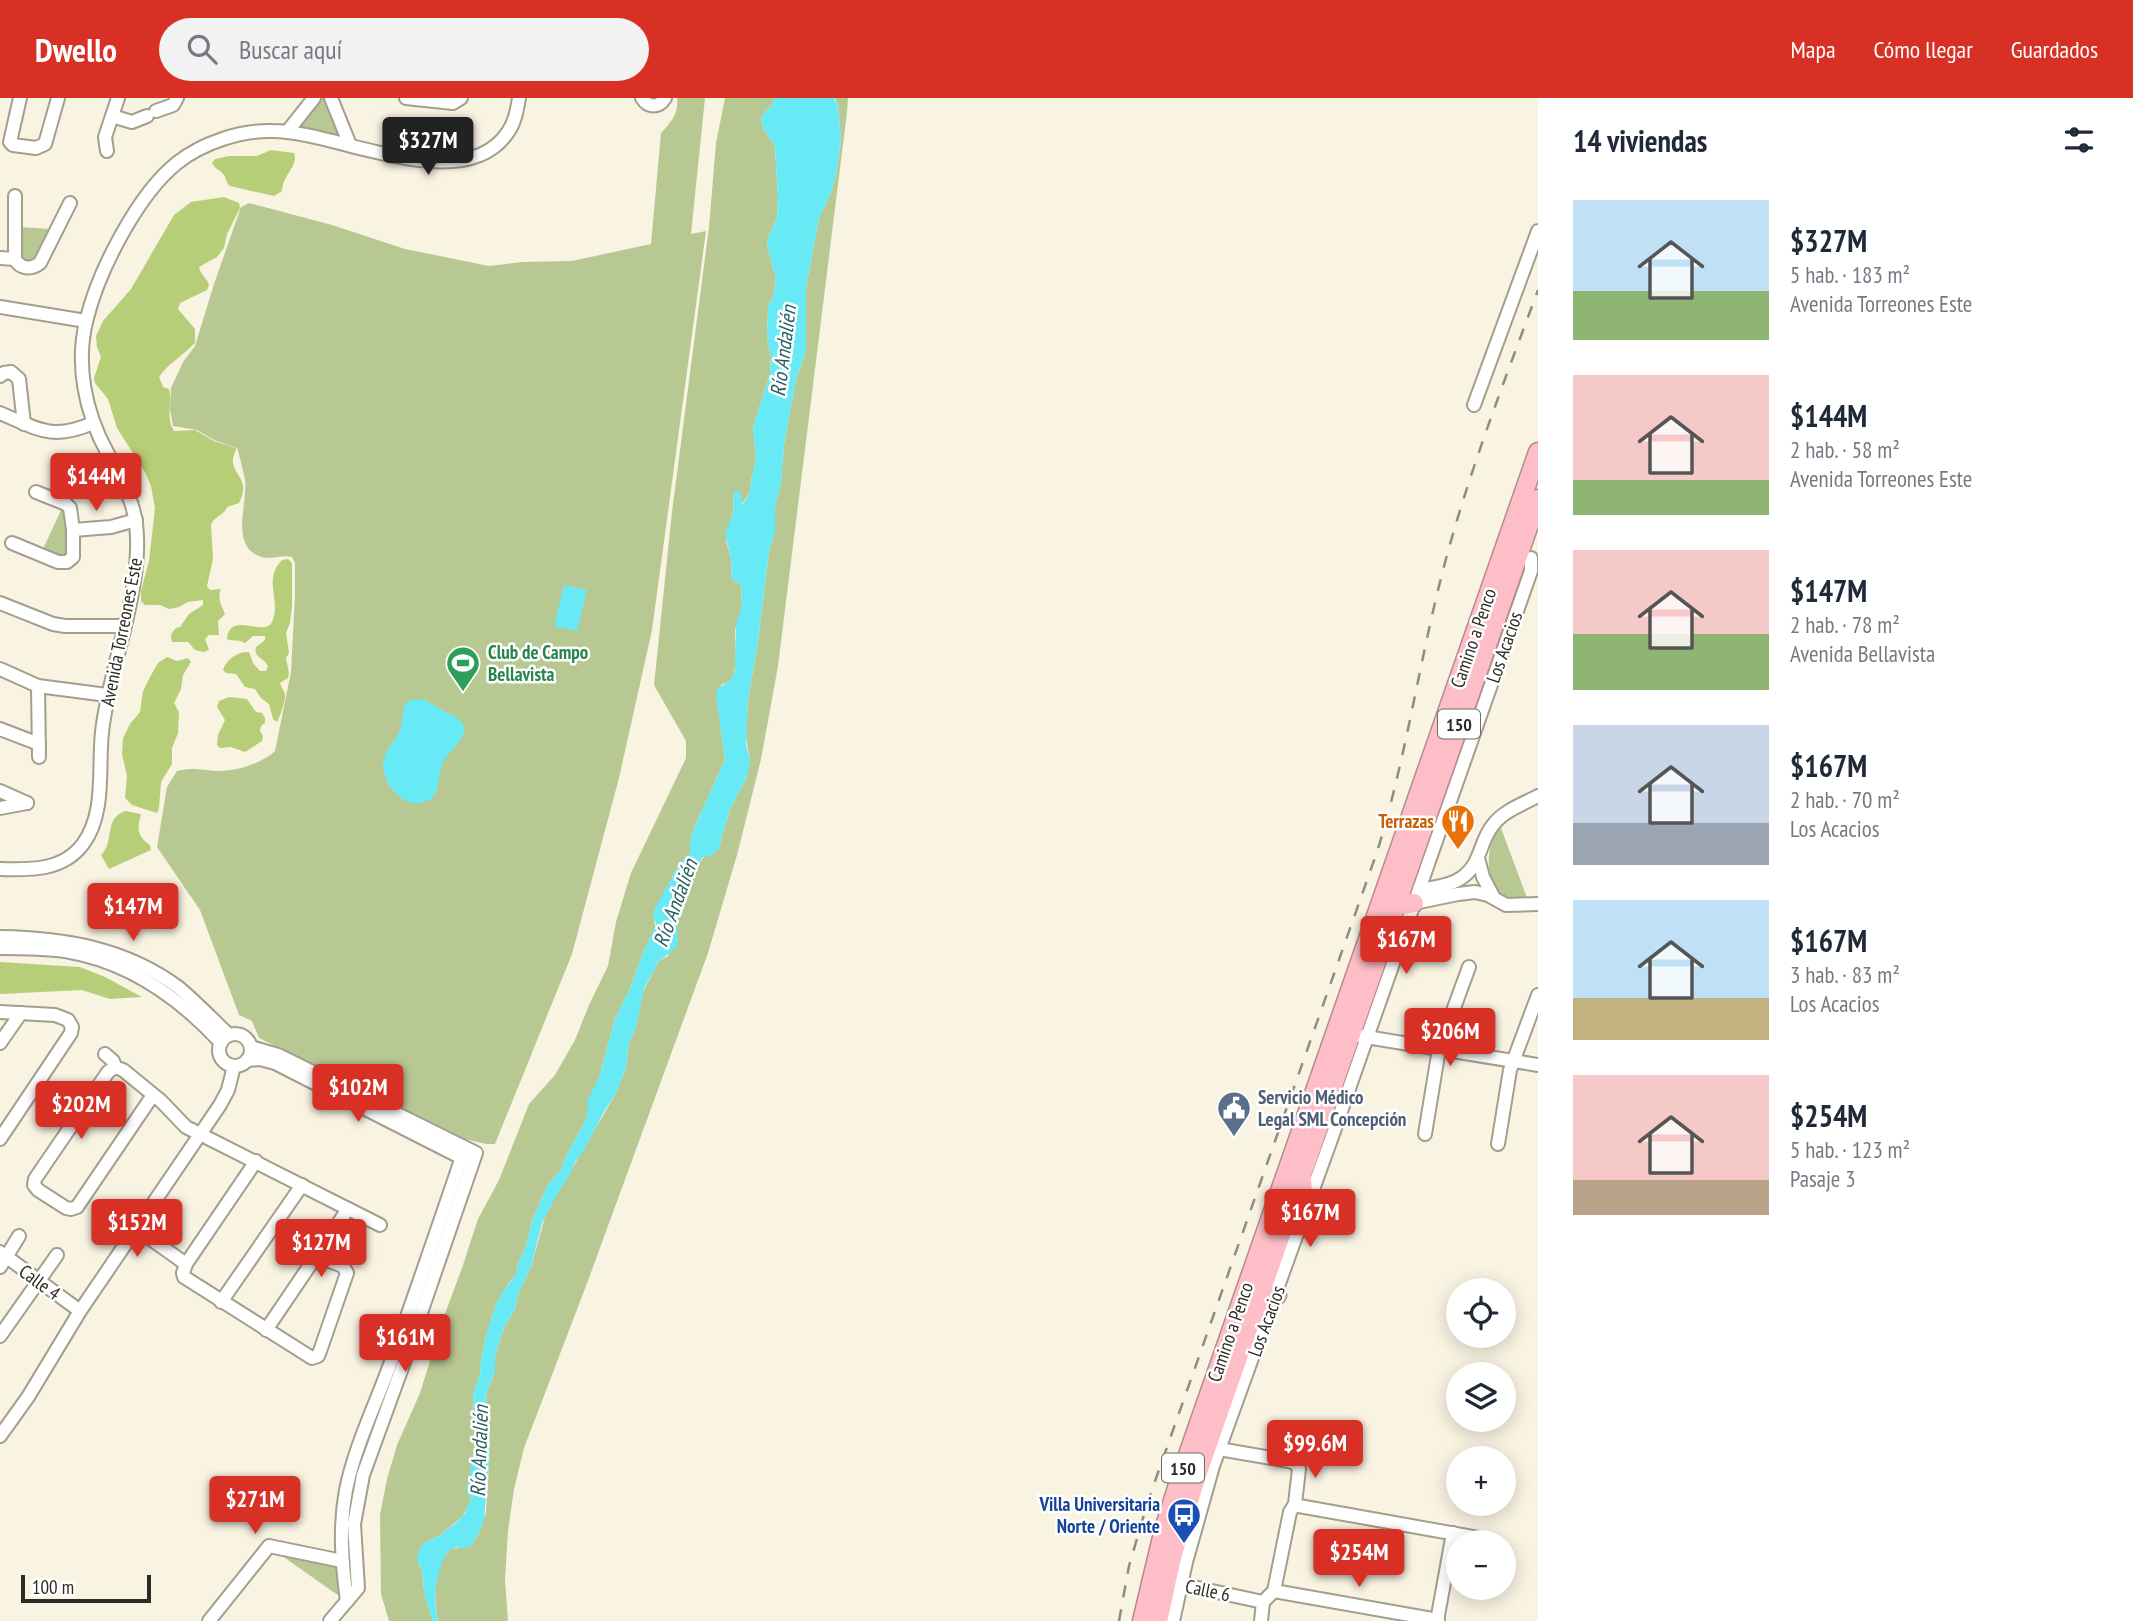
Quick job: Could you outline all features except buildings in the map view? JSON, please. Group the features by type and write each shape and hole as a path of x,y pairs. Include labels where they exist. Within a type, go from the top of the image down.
{"highway":[{"name":"Camino a Penco","path":"1158,1621 1180,1478 1352,1034 1538,452"},
{"name":"Camino a Penco","path":"1142,1621 1166,1581 1188,1503 1251,1320 1396,906 1527,550 1538,499"},
{"path":"1396,906 1416,896"},
{"path":"1303,1174 1303,1193 1308,1205"},
{"path":"1251,1320 1277,1295"}],"street":[{"path":"20,98 10,142 13,145 36,148 45,144 58,98"},
{"path":"107,151 105,140 118,98"},
{"path":"112,116 132,122 173,105 177,98"},
{"path":"287,132 314,98"},
{"path":"331,98 350,145"},
{"path":"406,98 453,103 461,98"},
{"name":"Avenida Torreones Este","path":"0,869 33,870 50,866 73,854 87,838 98,802 107,695 135,568 136,520 125,488 93,423 84,384 83,360 86,321 100,280 122,235 142,205 171,169 191,154 231,138 261,131 287,132 418,159 452,161 473,158 494,148 505,137 516,117 519,98"},
{"path":"642,98 653,106 665,98"},
{"path":"15,196 15,259 26,268 40,263 70,203"},
{"path":"1474,405 1538,231"},
{"path":"0,258 15,259"},
{"path":"0,307 86,321"},
{"path":"0,376 11,372 19,379 24,424"},
{"path":"0,413 45,432 74,431 93,423"},
{"path":"12,543 58,562 71,559 74,554 74,530 69,506 36,492"},
{"path":"74,530 111,527 136,520"},
{"name":"Los Acacios","path":"1173,1621 1166,1581 1201,1505 1219,1448 1308,1205 1352,1034 1416,896 1531,570 1527,550"},
{"path":"0,603 53,624 124,626"},
{"path":"0,669 38,686 107,695"},
{"path":"0,729 38,751 38,686"},
{"path":"0,792 26,803 0,808"},
{"path":"1416,896 1460,881 1471,871 1494,823 1538,796"},
{"path":"1478,857 1483,877 1494,898"},
{"path":"1416,896 1466,892 1483,894 1506,905 1538,904"},
{"path":"0,937 66,941 98,948 132,960 177,987 225,1039"},
{"path":"0,948 53,950 110,964 143,979 174,999 225,1039"},
{"path":"1424,1134 1439,1049 1469,967"},
{"path":"1498,1144 1513,1061 1538,995"},
{"path":"0,1012 61,1017 70,1022 72,1030 0,1139"},
{"path":"0,1043 21,1013"},
{"path":"237,1034 249,1042 249,1054 242,1064 234,1066 222,1058 219,1050 225,1039 237,1034"},
{"path":"1352,1034 1538,1065"},
{"path":"105,1054 115,1067"},
{"path":"249,1054 278,1055 469,1155"},
{"path":"0,1436 29,1397 80,1311 226,1095 234,1066"},
{"path":"115,1067 123,1070 166,1105 180,1122 200,1135 215,1140 380,1224"},
{"path":"115,1067 108,1072 35,1179 34,1185 38,1190 66,1208 77,1207 153,1095"},
{"path":"347,1601 342,1561 342,1522 350,1473 469,1155"},
{"path":"330,1621 358,1588 354,1524 363,1475 399,1377 469,1155"},
{"path":"256,1161 186,1264 183,1273 185,1279 309,1357 315,1357 319,1353 347,1271 343,1266 316,1256"},
{"path":"221,1302 302,1185"},
{"path":"266,1330 348,1209"},
{"path":"137,1229 186,1264"},
{"path":"2,1259 19,1236"},
{"path":"0,1336 57,1255"},
{"name":"Calle 4","path":"2,1259 39,1281 80,1311"},
{"path":"1219,1448 1294,1462 1299,1472 1295,1504 1290,1512 1274,1591 1263,1602 1261,1621"},
{"path":"1295,1504 1446,1532"},
{"path":"209,1621 269,1546 342,1561"},
{"path":"1274,1591 1437,1620 1446,1571"},
{"name":"Calle 6","path":"1166,1581 1263,1602"}],"green space":[{"path":"320,98 328,98 339,137 300,128"},
{"name":"Club de Campo Bellavista","path":"677,98 705,98 691,234 706,231 652,630 619,778 572,954 495,1144 486,1144 465,1139 259,1038 252,1021 239,1015 200,910 157,847 167,787 177,771 224,771 240,768 263,760 275,751 291,672 295,595 295,563 292,557 259,556 250,551 245,543 242,522 245,480 237,448 214,440 197,430 173,426 170,409 171,388 183,362 195,346 241,207 249,203 332,225 405,249 489,266 572,261 651,244 661,133 675,113"},
{"path":"725,98 774,98 761,121 775,147 778,199 777,217 767,241 776,278 773,297 768,306 770,374 753,427 756,460 750,492 741,505 740,492 734,491 733,513 726,540 731,559 732,580 741,585 742,606 735,630 736,665 733,677 721,685 720,724 725,760 694,828 690,853 678,866 654,912 655,928 615,1019 599,1078 588,1101 586,1119 561,1170 547,1186 532,1221 516,1275 496,1305 473,1394 475,1451 467,1487 472,1499 462,1517 439,1536 424,1543 418,1563 433,1621 389,1621 381,1594 380,1515 397,1445 420,1393 478,1219 499,1180 529,1104 555,1075 575,1040 608,966 616,922 631,873 686,758 686,741 654,685 672,512 709,227 716,143"},
{"path":"835,98 848,98 847,112 778,666 761,759 737,855 708,953 524,1448 508,1531 505,1579 508,1621 438,1621 435,1593 441,1564 450,1549 471,1545 479,1533 486,1512 490,1445 485,1406 504,1327 515,1309 518,1294 531,1267 546,1213 615,1095 626,1067 629,1043 636,1027 642,994 659,961 668,956 686,883 704,857 718,850 730,809 746,779 750,761 746,738 748,699 769,551 775,532 775,506 781,483 784,444 796,379 806,351 806,287 819,218 836,175 841,140"},
{"path":"271,150 294,153 295,158 282,191 274,196 230,186 212,163 215,159 257,156"},
{"path":"224,197 239,203 240,208 227,234 224,248 217,257 199,267 209,285 207,290 180,303 178,309 195,329 195,343 159,377 163,387 169,389 170,420 174,431 195,430 214,441 236,448 233,464 243,488 239,503 227,507 211,525 213,559 207,586 210,590 221,589 219,599 225,614 218,621 219,635 209,635 205,639 209,650 204,652 195,650 188,642 172,642 171,638 173,631 180,627 189,614 203,605 203,600 169,609 160,605 145,605 141,601 155,508 151,486 117,428 108,399 94,378 101,357 96,336 103,321 131,289 174,215 191,202"},
{"path":"20,227 51,229 35,263 20,256"},
{"path":"62,508 66,510 68,550 67,555 59,557 43,549"},
{"path":"288,559 292,563 292,607 286,633 289,673 288,678 280,683 285,697 277,722 273,719 269,704 255,689 245,687 236,674 223,670 233,656 249,652 260,671 266,671 268,666 255,651 265,640 265,636 253,636 245,643 227,639 234,626 262,627 272,622 275,606 273,575 282,560"},
{"path":"167,657 177,661 188,658 191,662 183,675 181,689 174,703 179,712 178,733 172,748 172,764 161,782 157,813 132,805 125,798 127,776 122,754 123,738 140,712 143,691 150,677 158,663"},
{"path":"229,697 247,699 256,712 262,713 265,718 260,731 262,741 245,752 231,747 220,748 217,745 225,720 217,707 219,701"},
{"path":"125,811 141,814 139,832 151,850 109,869 101,855 108,844 114,819"},
{"path":"1501,828 1527,898 1507,898 1493,883 1489,853 1495,835"},
{"path":"0,962 80,967 142,997 110,999 82,990 0,994"},
{"path":"275,1551 338,1564 342,1598"}],"water":[{"name":"Río Andalién","path":"774,98 834,98 838,106 841,140 836,175 819,218 806,287 806,351 796,379 784,444 781,483 775,506 775,532 769,551 748,699 746,745 749,768 730,809 718,850 703,857 683,891 677,920 676,948 659,961 644,989 636,1027 629,1043 626,1067 615,1095 542,1223 531,1267 518,1294 515,1309 504,1327 495,1356 495,1371 487,1392 485,1406 490,1451 484,1520 471,1545 467,1548 456,1547 447,1552 436,1586 438,1621 433,1621 417,1560 420,1547 457,1522 472,1499 471,1496 468,1497 467,1487 475,1445 473,1393 480,1375 486,1336 496,1305 516,1275 532,1221 547,1186 561,1170 586,1119 587,1101 599,1078 615,1019 655,928 655,908 678,866 690,853 694,828 725,760 716,696 718,688 729,682 735,672 736,623 742,606 741,585 732,580 731,559 725,533 733,514 734,491 740,492 742,505 750,492 756,460 753,427 770,374 768,306 773,297 776,278 767,241 777,217 778,199 775,147 761,121"},
{"path":"564,585 587,590 577,631 554,626"},
{"path":"421,699 454,716 462,723 464,733 442,765 435,794 420,803 402,799 389,785 383,767 385,754 400,730 404,707 410,700"}],"railway":[{"path":"1119,1621 1129,1566 1148,1501 1377,852 1396,784 1451,541 1486,432 1538,290"}],"place":[{"name":"Club de Campo Bellavista","path":"463,693"},
{"name":"Terrazas","path":"1458,851"},
{"name":"Servicio Médico Legal SML Concepción","path":"1234,1138"},
{"name":"Villa Universitaria Norte / Oriente","path":"1184,1545"}]}
